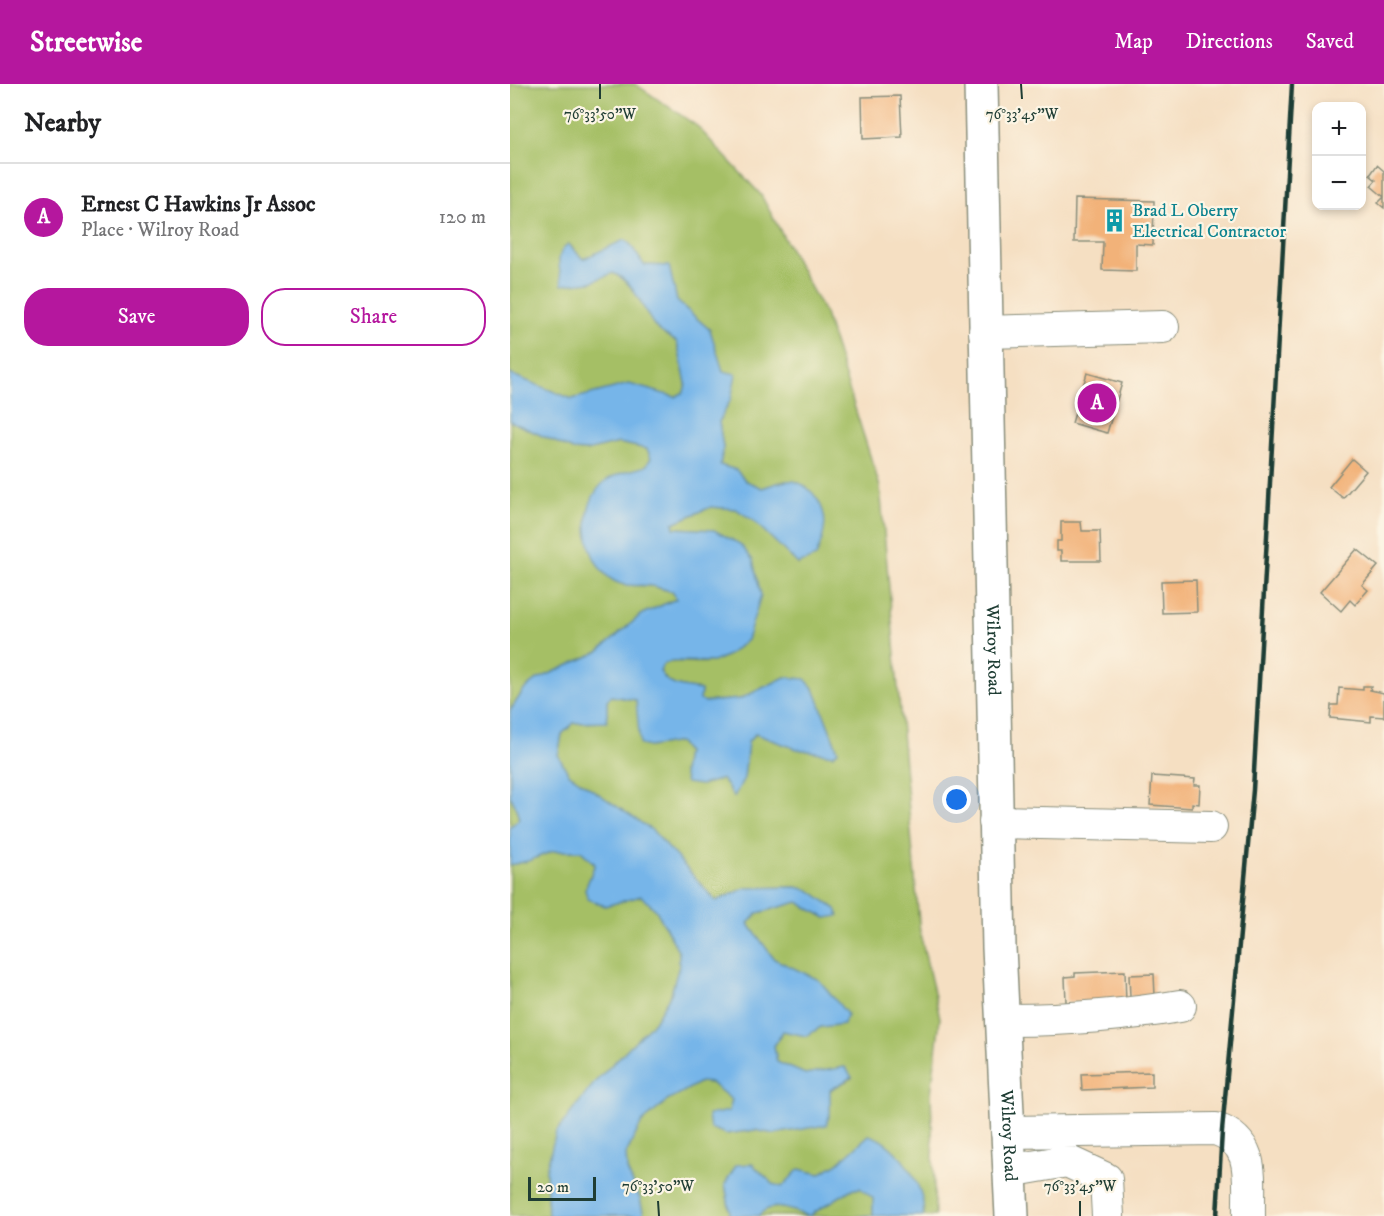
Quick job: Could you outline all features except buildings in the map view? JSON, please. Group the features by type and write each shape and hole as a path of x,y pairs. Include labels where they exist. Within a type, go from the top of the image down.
{"main road":[{"name":"Wilroy Road","path":"981,84 995,822 1012,1216"}],"lane":[{"path":"986,332 1163,327"},
{"path":"995,822 1211,827"},
{"path":"1002,1020 1066,1020 1180,1006"},
{"path":"1007,1132 1216,1129 1222,1131 1240,1143 1246,1156 1250,1216"},
{"path":"1009,1171 1067,1161 1106,1179 1108,1216"}],"green space":[{"path":"510,84 635,84 697,126 761,195 825,314 880,487 920,933 940,1018 931,1094 935,1216 923,1216 924,1209 869,1135 837,1164 819,1174 799,1169 782,1187 773,1184 752,1164 725,1184 729,1216 644,1216 640,1199 627,1170 626,1154 642,1122 667,1101 700,1082 711,1083 732,1100 726,1134 755,1130 774,1134 830,1114 830,1090 852,1078 844,1067 805,1074 777,1062 774,1046 783,1031 806,1036 821,1027 844,1024 819,980 774,959 748,923 758,913 798,902 826,918 836,909 809,890 796,887 746,888 716,901 653,831 568,773 558,755 562,734 574,723 607,722 607,700 611,696 636,700 649,747 679,742 686,752 683,773 701,785 722,779 744,778 748,742 755,734 797,749 833,755 838,751 814,689 785,677 740,699 705,702 700,700 701,690 672,683 663,676 660,670 663,664 669,662 715,661 728,655 747,640 714,530 674,528 673,523 711,507 736,509 754,521 798,564 784,481 762,488 746,481 736,470 720,465 723,448 719,422 731,399 710,330 677,301 669,266 644,265 630,244 583,259 569,244 562,284 591,282 613,273 627,282 656,328 677,342 686,383 685,392 675,397 629,384 572,399 510,374"},
{"path":"510,421 573,450 586,451 619,443 647,449 651,458 647,466 608,479 623,585 652,586 673,592 676,599 642,614 598,652 536,680 523,691 510,711"},
{"path":"510,795 519,820 510,827"},
{"path":"553,851 581,851 595,864 585,890 605,906 641,896 656,910 679,952 679,966 671,994 654,1022 595,1082 546,1170 548,1216 510,1216 510,865"},
{"path":"860,1188 873,1198 873,1215 809,1216 850,1190"},
{"path":"776,1207 809,1216 758,1216"}],"water":[{"path":"624,240 630,244 644,265 669,266 677,301 710,330 723,371 736,374 731,399 719,422 723,448 720,465 736,470 746,481 762,488 786,481 801,484 808,488 818,500 825,522 816,557 798,564 754,521 736,509 711,507 673,523 674,528 714,530 740,544 753,560 761,595 747,640 728,655 713,662 673,661 663,664 660,671 663,677 672,684 701,690 700,700 705,702 740,699 785,677 805,679 814,689 838,751 833,755 797,749 755,734 748,742 744,778 734,797 722,779 701,785 686,783 683,773 686,752 679,742 649,747 640,745 636,700 611,696 607,700 607,722 574,723 562,734 558,755 568,773 653,831 716,901 746,888 796,887 809,890 836,909 839,916 826,918 798,902 758,913 748,923 774,959 819,980 847,1014 844,1024 821,1027 806,1036 783,1031 774,1046 777,1062 805,1074 845,1067 852,1077 830,1090 830,1114 826,1125 774,1134 755,1130 726,1134 710,1128 708,1115 729,1111 732,1100 711,1083 700,1082 667,1101 642,1122 626,1154 627,1170 640,1199 644,1216 548,1216 546,1170 556,1132 595,1082 654,1022 671,994 679,966 679,952 656,910 641,896 605,906 588,899 585,890 595,864 581,851 553,851 510,865 510,827 519,819 510,795 510,711 523,691 536,680 598,652 642,614 676,599 673,592 654,586 623,584 614,581 595,561 587,532 587,517 597,490 611,478 646,466 651,458 647,449 619,443 586,451 573,450 510,421 510,374 572,399 629,384 675,397 684,392 686,383 677,342 656,328 627,282 613,273 591,282 562,285 559,257 568,244 583,259"},
{"path":"869,1135 890,1147 908,1168 920,1193 923,1216 861,1216 873,1215 873,1198 860,1188 850,1190 809,1216 776,1207 758,1216 729,1216 725,1184 736,1165 752,1164 773,1184 782,1187 799,1169 819,1174 837,1164"}],"railway":[{"path":"1217,1216 1222,1131 1253,790 1292,84"}],"place":[{"name":"Brad L Oberry Electrical Contractor","path":"1114,221"},
{"name":"Ernest C Hawkins Jr Assoc","path":"1097,403"}]}
